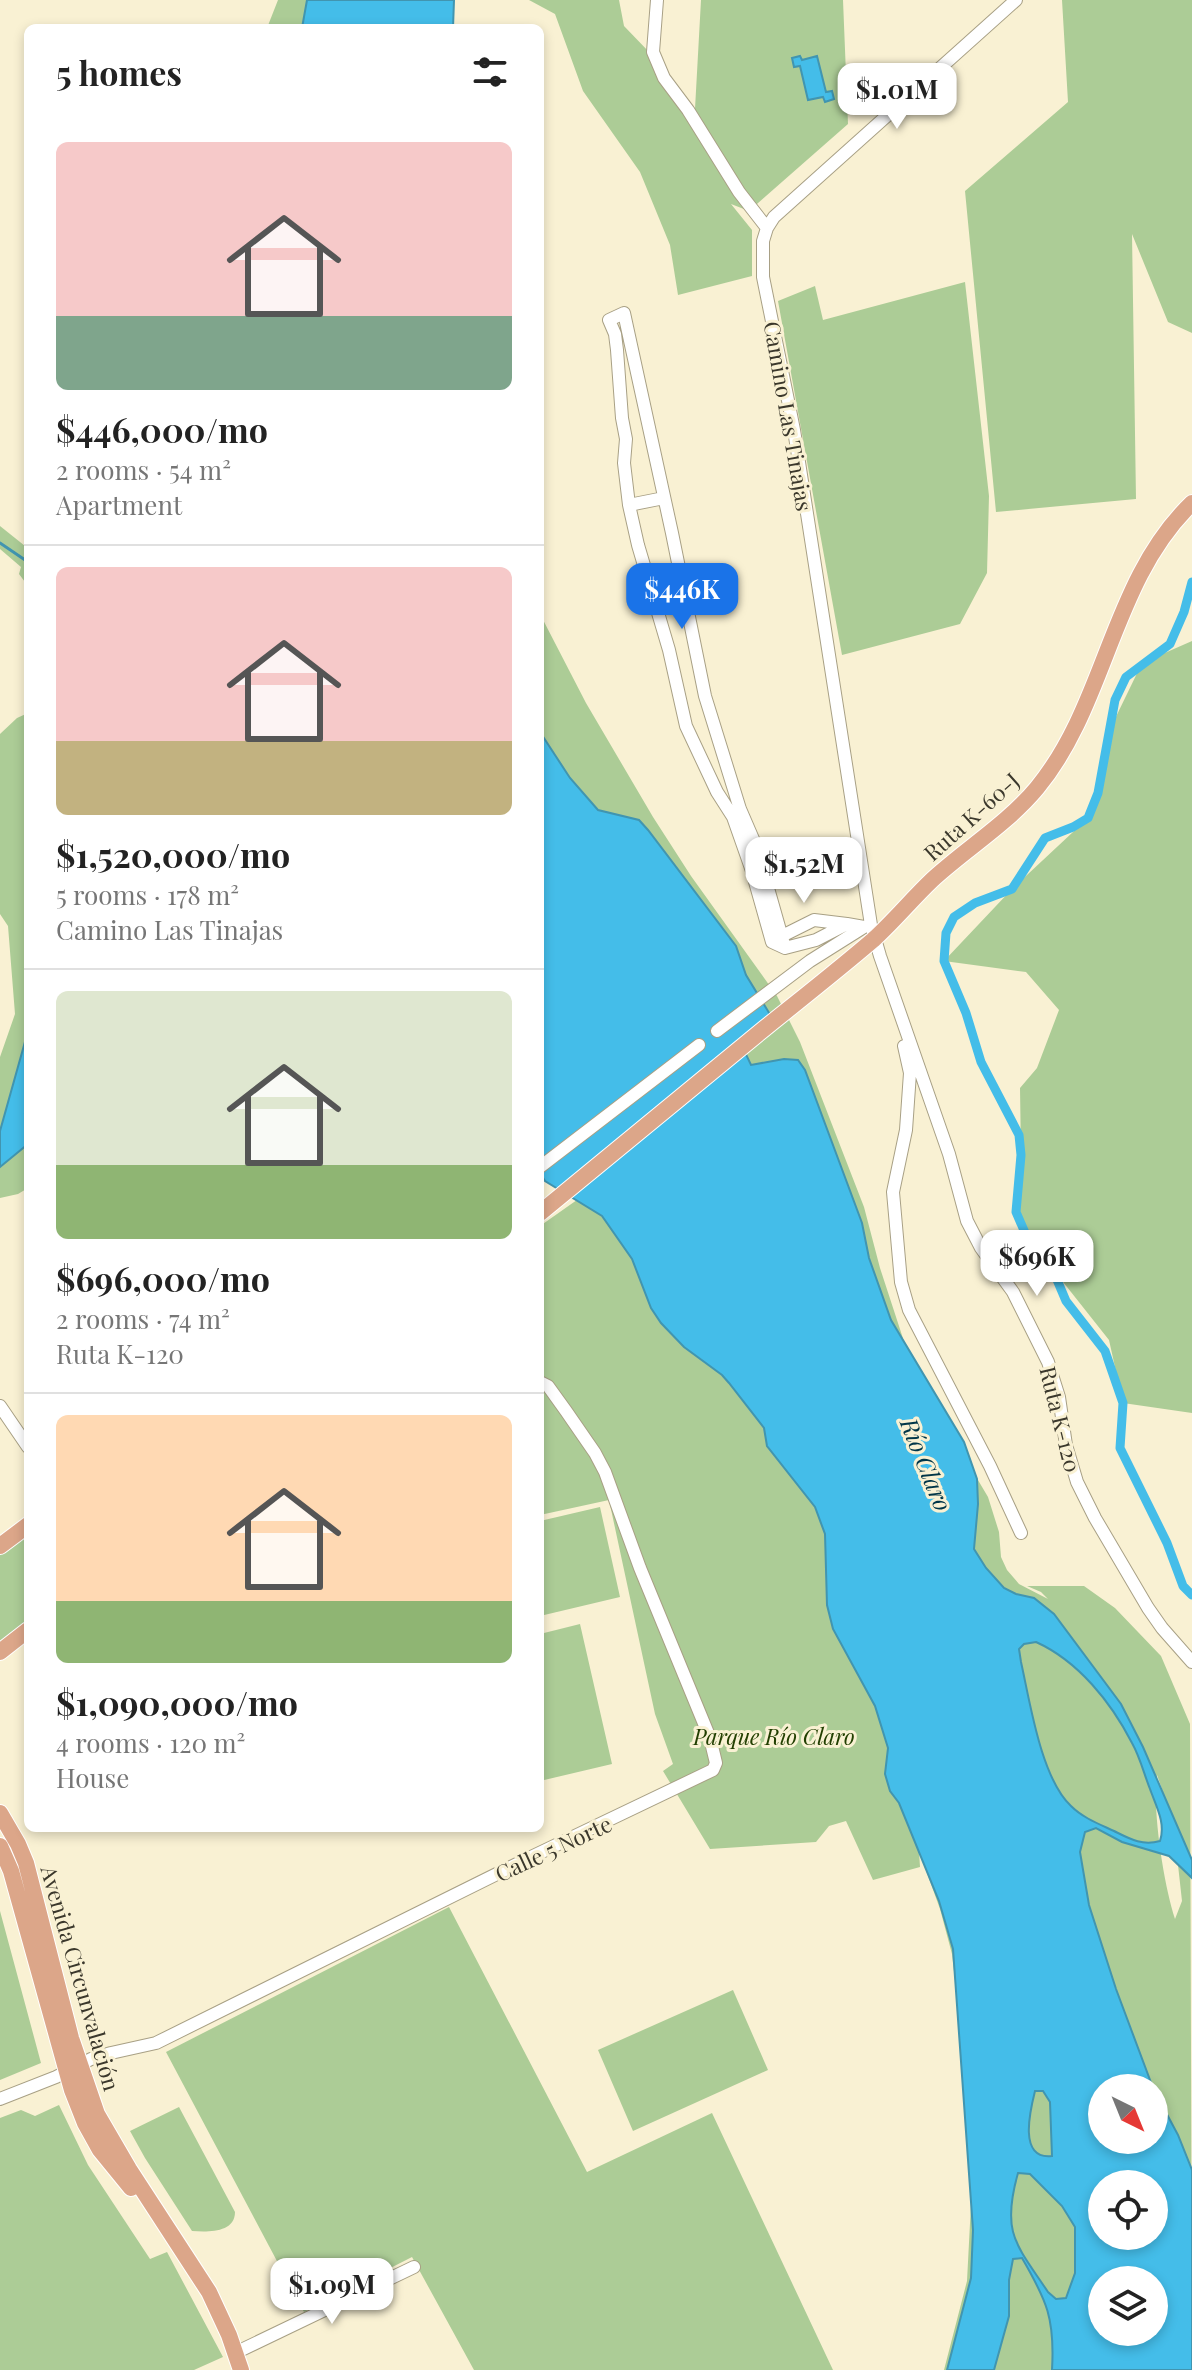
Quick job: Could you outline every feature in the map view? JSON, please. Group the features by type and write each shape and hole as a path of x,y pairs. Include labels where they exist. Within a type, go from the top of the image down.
{"main road":[{"name":"Ruta K-60-J","path":"544,1210 857,953 870,930 1018,809 1054,765 1086,701 1119,618 1151,553 1175,519 1192,503"},
{"path":"0,1546 24,1528"},
{"path":"0,1652 24,1633"},
{"name":"Avenida Circunvalación","path":"0,1813 26,1863 73,2068"},
{"name":"Avenida Circunvalación","path":"0,1846 73,2068 102,2125 209,2292 241,2370"}],"street":[{"path":"657,0 653,52 664,78 688,110 739,192 767,228 774,217 1016,0"},
{"name":"Camino Las Tinajas","path":"767,228 761,254 763,277 794,430 870,930"},
{"path":"624,313 705,696 740,809 756,846 779,942 733,817 717,792 686,726 676,676 638,545 624,463 626,439 615,334 609,320 624,313"},
{"path":"629,505 664,498"},
{"path":"686,726 712,721"},
{"path":"779,942 814,920 848,930 870,930"},
{"path":"779,942 816,940 848,930"},
{"path":"717,1031 848,930"},
{"name":"Ruta K-120","path":"870,930 949,1154 967,1221 981,1248 1013,1292 1048,1362 1059,1397 1071,1465 1082,1493 1148,1608 1192,1662"},
{"path":"896,1004 910,1073 906,1130 893,1192 901,1282 909,1310 1021,1533"},
{"path":"544,1164 699,1045"},
{"name":"Calle 5 Norte","path":"0,2099 111,2053 156,2043 713,1770 716,1763 710,1738 640,1568 605,1472 566,1411 544,1384"},
{"path":"0,1406 24,1441"},
{"path":"235,2353 414,2267"}],"green space":[{"path":"278,0 454,0 451,24 269,24"},
{"path":"529,0 619,0 624,26 650,53 694,127 701,0 843,0 848,124 749,211 731,204 752,230 752,276 678,295 670,245 640,172 583,91 555,14"},
{"path":"1062,0 1192,0 1192,333 1168,322 1132,234 1136,499 996,512 965,191 1068,102"},
{"path":"965,282 989,496 987,573 960,624 842,655 778,301 815,286 823,320"},
{"path":"0,526 24,545 24,581 19,574 21,567 0,549"},
{"name":"Parque Río Claro","path":"544,622 586,703 653,817 777,996 800,1042 864,1207 914,1372 988,1497 999,1532 1001,1557 1007,1570 1019,1584 1048,1599 1027,1586 1084,1586 1115,1608 1161,1656 1190,1724 1192,2370 944,2370 967,2281 971,2204 970,2114 952,1954 940,1909 919,1851 920,1867 873,1880 846,1821 829,1826 816,1842 710,1849 663,1771 673,1764 655,1714 609,1500 544,1514 544,1223 584,1195 544,1149","holes":["1157,1775 1173,1820 1182,1901 1175,1919 1160,1848"]},
{"path":"1192,641 1192,1413 1123,1403 1109,1340 1052,1268 1016,1212 1021,1155 1020,1088 1037,1068 1059,1010 1026,972 944,961 1012,889 1088,818 1111,727 1142,663"},
{"path":"24,715 24,1190 0,1198 0,1057 15,1014 8,926 0,914 0,734"},
{"path":"600,1507 620,1597 544,1615 544,1520"},
{"path":"24,1533 24,1628 0,1646 0,1552"},
{"path":"580,1624 612,1764 544,1780 544,1633"},
{"path":"449,1907 587,2172 712,2113 833,2370 474,2370 412,2257 304,2312 166,2052"},
{"path":"0,1911 41,2063 0,2080"},
{"path":"733,1990 768,2070 633,2131 598,2050"},
{"path":"59,2105 88,2165 150,2259 167,2252 223,2357 194,2370 0,2370 0,2118 21,2110 35,2116"},
{"path":"179,2107 235,2212 234,2219 226,2228 192,2231 130,2131"}],"water":[{"path":"307,0 454,0 453,24 303,24"},
{"path":"800,56 802,60 817,56 826,92 832,91 834,99 825,102 823,97 808,100 800,66 794,67 792,58"},
{"name":"Río Claro","path":"544,738 570,778 598,810 639,820 736,946 746,975 771,1016 742,1046 751,1065 784,1059 798,1060 805,1070 862,1223 869,1258 891,1320 964,1442 977,1479 974,1549 1004,1588 1034,1598 1054,1614 1121,1704 1192,1860 1192,1878 1169,1856 1122,1842 1096,1828 1085,1832 1080,1852 1089,1905 1148,2074 1088,2074 1088,2154 1168,2154 1168,2116 1178,2135 1192,2170 1192,2370 1052,2370 1048,2311 1022,2258 1013,2259 1009,2280 1009,2316 994,2370 947,2370 971,2278 973,2230 953,1949 939,1901 899,1803 890,1791 885,1774 888,1748 875,1706 833,1629 827,1605 825,1534 815,1507 767,1446 764,1428 722,1375 684,1347 661,1323 651,1308 632,1259 602,1216 544,1179","holes":["1036,1642 1051,1650 1092,1684 1124,1728 1135,1748 1157,1808 1162,1828 1160,1841 1136,1841 1097,1823 1071,1806 1061,1793 1044,1759 1019,1649 1024,1644","1035,2091 1043,2091 1050,2102 1052,2156 1041,2155 1030,2142 1029,2121","1018,2173 1030,2174 1062,2206 1075,2227 1075,2273 1066,2298 1056,2299 1048,2292 1027,2262 1015,2237 1011,2210"]},
{"path":"24,1045 24,1147 0,1167 0,1131"}],"waterway":[{"path":"0,543 24,559"},
{"path":"1192,582 1184,612 1170,644 1126,677 1115,700 1098,793 1088,818 1045,838 1012,889 975,903 954,917 946,933 944,961 966,1013 981,1062 1019,1135 1021,1155 1016,1212 1026,1235 1052,1268 1066,1301 1105,1351 1123,1403 1120,1448 1167,1543 1183,1586 1192,1595"}]}
